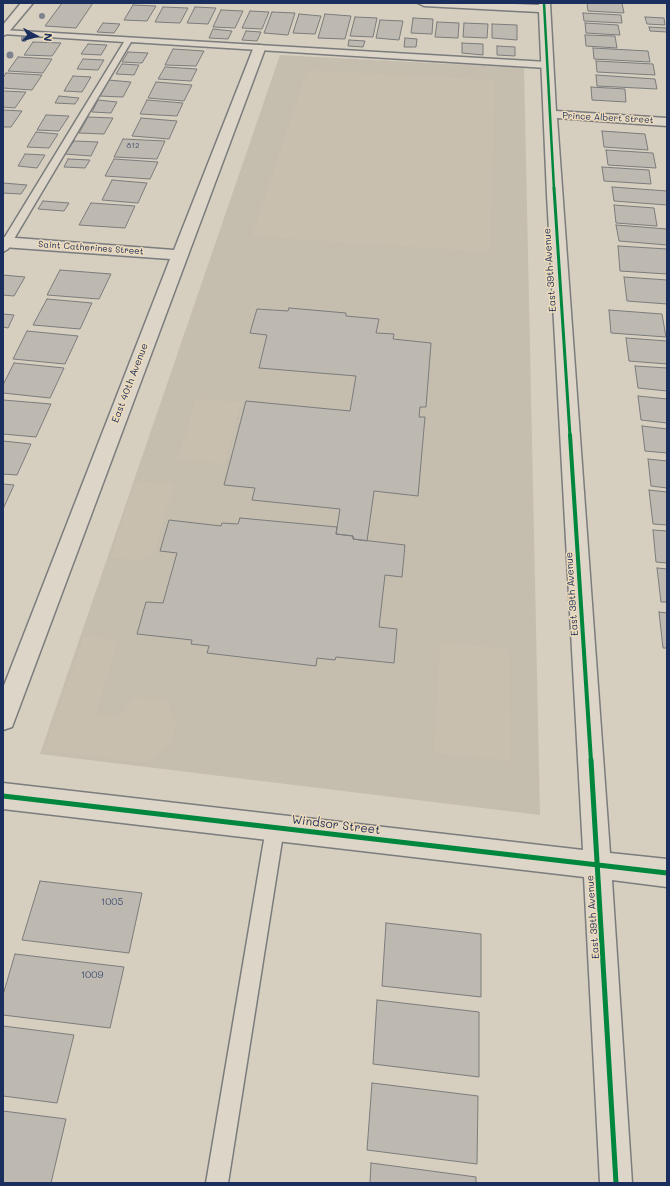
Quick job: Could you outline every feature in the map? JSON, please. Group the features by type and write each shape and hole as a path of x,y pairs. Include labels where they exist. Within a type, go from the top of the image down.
{"street":[{"path":"3,32 27,3"},
{"path":"424,3 544,6"},
{"name":"East 39th Avenue","path":"544,6 549,114 616,1183"},
{"name":"East 40th Avenue","path":"3,719 259,49"},
{"name":"Prince Albert Street","path":"549,114 667,122"},
{"name":"Saint Catherines Street","path":"4,245 180,254"},
{"name":"Windsor Street","path":"3,796 667,873"}],"lane":[{"path":"3,32 259,49 547,64"},
{"path":"4,245 128,41"},
{"path":"217,1183 275,828"}],"shaded area":[{"path":"280,55 524,68 540,815 40,754"},
{"path":"307,70 495,80 490,252 252,236"},
{"path":"196,399 241,402 225,464 178,459"},
{"path":"135,481 174,484 154,552 140,561 111,557"},
{"path":"84,636 118,640 96,714 120,716 135,697 167,700 176,723 170,745 145,763 44,751"},
{"path":"440,642 509,649 511,761 434,753"}],"building":[{"path":"62,3 93,3 76,28 45,26"},
{"path":"587,3 622,3 624,13 588,11"},
{"path":"133,5 156,6 147,21 124,20"},
{"path":"163,7 188,8 180,23 155,22"},
{"path":"195,7 216,8 208,24 187,23"},
{"path":"221,10 243,11 235,28 213,27"},
{"path":"250,11 269,12 262,29 242,28"},
{"path":"272,12 295,13 288,35 264,33"},
{"path":"583,13 621,15 622,23 584,21"},
{"path":"299,14 321,16 315,34 293,33"},
{"path":"325,14 351,16 345,39 318,38"},
{"path":"355,17 377,18 373,37 350,36"},
{"path":"645,17 664,18 665,25 647,24"},
{"path":"413,18 433,19 432,34 411,33"},
{"path":"380,20 403,21 399,40 376,38"},
{"path":"437,22 459,23 458,38 435,37"},
{"path":"103,23 120,24 114,33 97,32"},
{"path":"464,23 488,24 487,38 463,37"},
{"path":"585,23 618,25 620,35 586,33"},
{"path":"492,24 517,25 517,40 492,38"},
{"path":"649,27 667,28 667,32 650,31"},
{"path":"213,29 232,31 228,39 209,38"},
{"path":"246,31 261,32 257,41 242,40"},
{"path":"585,35 615,36 617,48 586,46"},
{"path":"405,38 417,39 416,47 404,47"},
{"path":"349,40 365,41 363,47 348,46"},
{"path":"33,42 61,43 52,56 24,55"},
{"path":"462,43 483,44 483,55 462,53"},
{"path":"88,44 107,45 101,55 81,54"},
{"path":"497,46 515,47 515,56 497,55"},
{"path":"593,48 648,51 650,62 594,59"},
{"path":"173,49 204,51 196,66 165,65"},
{"path":"128,52 148,53 142,63 122,62"},
{"path":"18,57 52,59 43,73 8,71"},
{"path":"83,59 104,60 98,70 77,69"},
{"path":"596,61 653,64 655,75 597,72"},
{"path":"122,64 139,65 134,75 116,74"},
{"path":"165,67 197,69 191,81 158,79"},
{"path":"6,73 42,75 32,90 3,88 3,78"},
{"path":"596,75 655,79 657,89 597,86"},
{"path":"73,76 91,77 82,92 64,91"},
{"path":"108,80 131,82 123,97 99,96"},
{"path":"156,82 192,85 184,101 148,98"},
{"path":"591,87 625,89 626,102 592,100"},
{"path":"3,91 26,92 15,108 3,107"},
{"path":"59,96 79,98 75,104 55,103"},
{"path":"98,100 117,102 111,113 92,112"},
{"path":"147,100 183,103 177,116 140,114"},
{"path":"3,110 22,111 11,127 3,127"},
{"path":"46,115 69,116 59,131 37,130"},
{"path":"88,117 113,118 104,134 79,133"},
{"path":"141,118 177,121 169,139 132,136"},
{"path":"602,131 645,134 648,150 604,147"},
{"path":"36,132 58,134 49,148 27,147"},
{"path":"123,139 165,141 157,159 114,157"},
{"path":"74,141 98,142 91,156 65,154"},
{"path":"606,150 653,153 656,168 608,165"},
{"path":"25,154 45,155 37,168 18,166"},
{"path":"68,159 90,160 85,168 64,167"},
{"path":"114,159 158,162 150,179 105,176"},
{"path":"602,167 649,170 651,184 604,181"},
{"path":"112,180 147,183 138,203 102,200"},
{"path":"3,183 27,185 21,194 3,193"},
{"path":"612,187 667,191 667,205 614,201"},
{"path":"43,201 69,203 64,211 38,209"},
{"path":"91,203 135,206 125,228 79,225"},
{"path":"614,205 654,208 657,226 616,223"},
{"path":"616,225 667,229 667,245 619,241"},
{"path":"618,246 667,249 667,274 620,271"},
{"path":"60,270 111,274 99,299 47,295"},
{"path":"3,275 25,277 14,296 3,295"},
{"path":"624,277 667,280 667,304 627,301"},
{"path":"47,299 92,303 80,329 33,325"},
{"path":"289,308 346,313 346,316 379,319 376,333 394,334 393,339 431,343 426,407 420,407 419,417 425,417 418,496 374,491 367,541 353,539 353,536 336,534 340,509 252,500 255,488 224,485 246,401 350,411 356,376 259,368 267,335 250,333 257,309 288,311"},
{"path":"609,310 662,314 666,337 611,333"},
{"path":"3,314 14,315 8,328 3,327"},
{"path":"27,331 78,336 65,364 13,359"},
{"path":"626,338 667,341 667,364 629,361"},
{"path":"14,363 64,368 50,398 3,393 3,385"},
{"path":"635,366 667,368 667,391 638,388"},
{"path":"638,396 667,399 667,423 641,420"},
{"path":"3,400 51,404 36,437 3,434"},
{"path":"642,426 667,429 667,453 645,451"},
{"path":"3,441 31,444 17,475 3,474"},
{"path":"648,459 667,461 667,488 651,486"},
{"path":"3,484 14,485 3,509"},
{"path":"649,490 667,492 667,525 653,524"},
{"path":"240,518 337,527 336,534 353,536 353,539 405,545 402,577 385,575 379,627 397,629 394,663 336,657 335,660 317,658 316,666 207,653 209,646 191,644 192,640 137,634 146,602 163,603 177,553 160,551 169,520 221,526 222,523 238,524"},
{"path":"653,530 667,531 667,563 656,562"},
{"path":"657,568 667,569 667,602 661,602"},
{"path":"659,612 667,613 667,648 663,648"},
{"path":"40,881 142,893 129,953 22,940"},
{"path":"386,923 481,934 481,997 382,986"},
{"path":"15,954 124,967 110,1028 3,1015 3,995"},
{"path":"377,1000 479,1012 479,1077 373,1064"},
{"path":"3,1026 74,1035 57,1103 3,1096"},
{"path":"372,1083 478,1096 477,1164 367,1150"},
{"path":"3,1111 66,1119 51,1183 3,1183"},
{"path":"371,1163 476,1177 476,1183 370,1183"}],"cycle path":[{"path":"544,3 554,195 594,808 616,1183"},
{"path":"3,796 667,873"}]}
